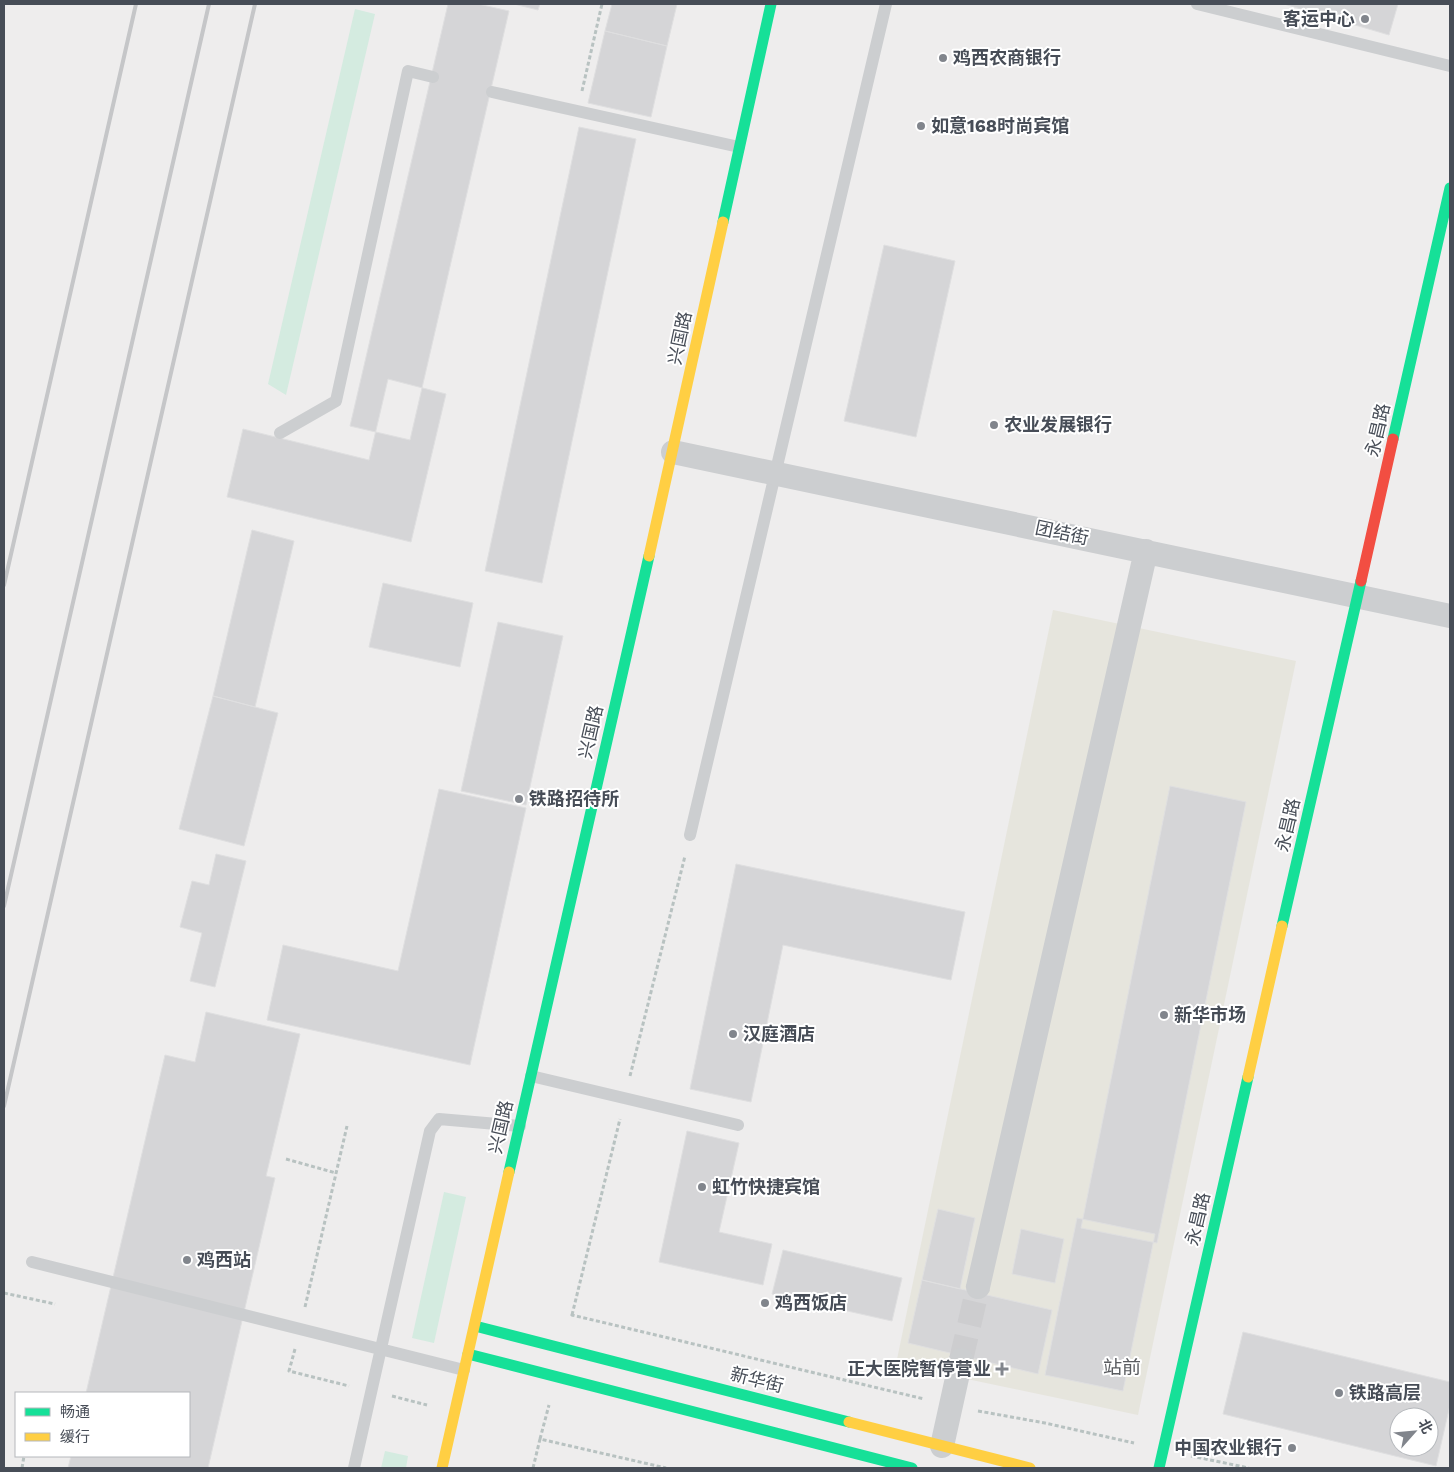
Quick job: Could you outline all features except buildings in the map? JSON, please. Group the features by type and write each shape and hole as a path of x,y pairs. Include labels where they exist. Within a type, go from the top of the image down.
{"street":[{"name":"兴国路","path":"442,1468 673,452 771,4"},
{"name":"永昌路","path":"1159,1468 1450,188"},
{"name":"团结街","path":"673,452 1450,616"},
{"path":"978,1286 1146,551"},
{"name":"新华街","path":"474,1326 1030,1468"},
{"path":"468,1354 912,1468"},
{"path":"942,1446 961,1360"}],"lane":[{"path":"690,835 886,4"},
{"path":"1197,4 1450,66"},
{"path":"280,433 336,401 408,71 434,77"},
{"path":"492,92 739,147"},
{"path":"531,1076 738,1126"},
{"path":"354,1468 430,1131 439,1119 520,1126"},
{"path":"32,1262 464,1370"}],"path":[{"path":"577,111 602,4"},
{"path":"572,1315 690,835"},
{"path":"347,1126 289,1371 356,1387"},
{"path":"286,1160 336,1173"},
{"path":"4,1293 55,1304"},
{"path":"385,1395 432,1407"},
{"path":"533,1468 540,1439 666,1468"}],"shaded area":[{"path":"1053,610 1296,661 1138,1415 896,1364"}],"green space":[{"path":"355,9 375,14 286,395 268,384"},
{"path":"444,1192 466,1197 434,1343 412,1338"},
{"path":"385,1451 408,1456 406,1468 381,1468"}],"tunnel":[{"path":"961,1360 978,1287"}],"railway":[{"path":"4,585 136,4"},
{"path":"4,906 209,4"},
{"path":"4,1106 255,4"}],"traffic: fast":[{"path":"723,222 771,4"},
{"path":"1393,439 1450,188"},
{"path":"509,1172 649,556"},
{"path":"1282,926 1361,581"},
{"path":"1159,1468 1248,1077"},
{"path":"475,1326 849,1422"},
{"path":"468,1354 912,1468"}],"traffic: slow":[{"path":"649,556 723,222"},
{"path":"1248,1077 1282,926"},
{"path":"442,1468 509,1172"},
{"path":"849,1422 1030,1468"}],"traffic: jam":[{"path":"1361,581 1393,439"}],"place":[{"name":"客运中心","path":"1365,19"},
{"name":"鸡西农商银行","path":"943,58"},
{"name":"如意168时尚宾馆","path":"921,126"},
{"name":"农业发展银行","path":"994,425"},
{"name":"铁路招待所","path":"519,799"},
{"name":"新华市场","path":"1164,1015"},
{"name":"汉庭酒店","path":"733,1034"},
{"name":"虹竹快捷宾馆","path":"702,1187"},
{"name":"鸡西站","path":"187,1260"},
{"name":"鸡西饭店","path":"765,1303"},
{"name":"正大医院暂停营业","path":"1002,1369"},
{"name":"铁路高层","path":"1339,1393"},
{"name":"中国农业银行","path":"1292,1448"}],"district":[{"name":"站前","path":"1122,1367"}]}
